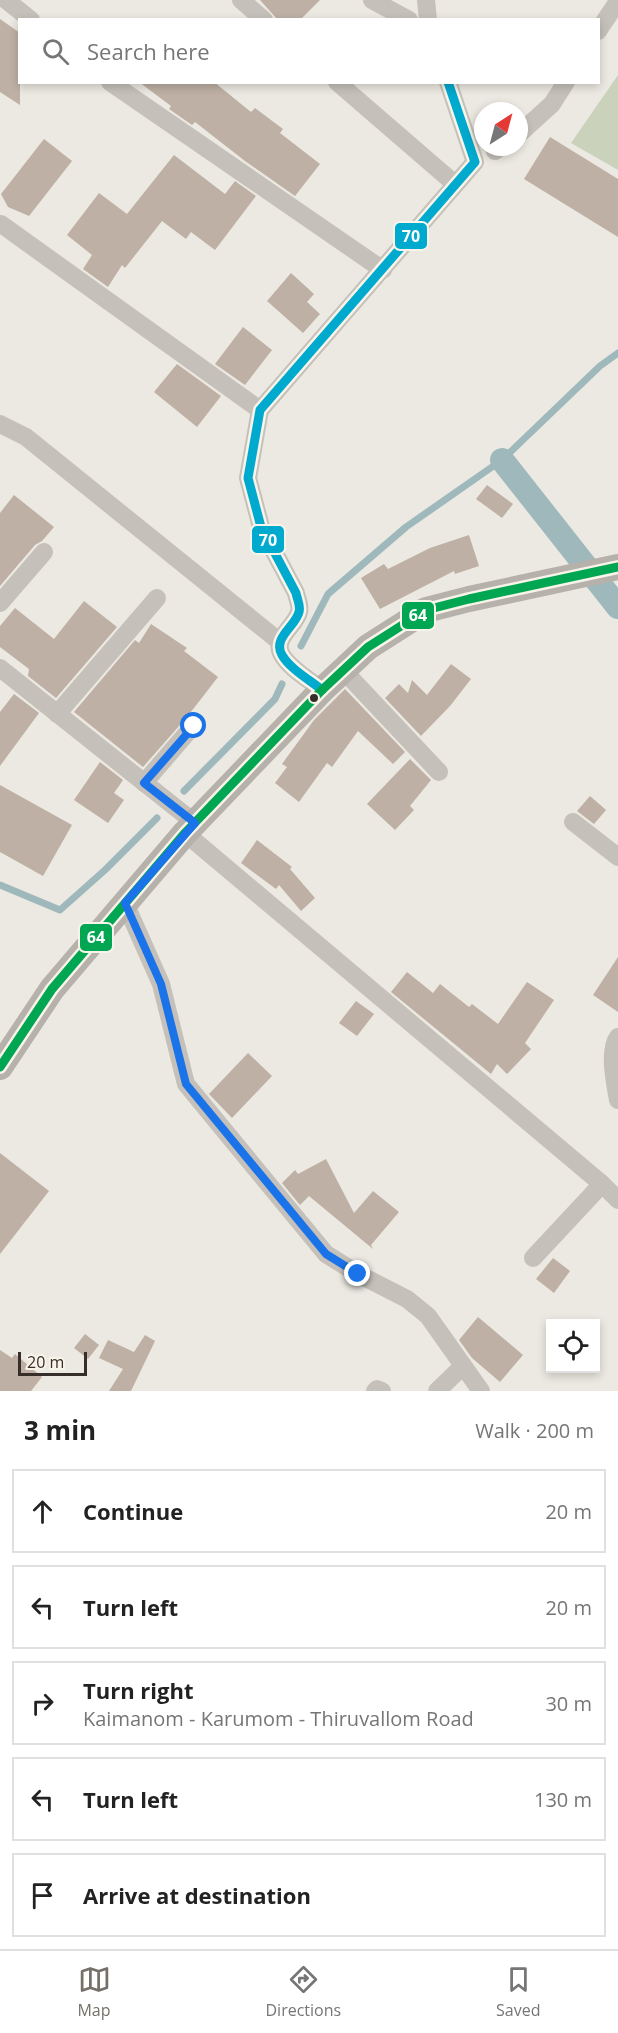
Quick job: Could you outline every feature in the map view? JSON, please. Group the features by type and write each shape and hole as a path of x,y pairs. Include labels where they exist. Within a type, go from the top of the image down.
{"main road":[{"path":"0,1067 52,989 190,828 322,690 368,647 426,610 469,598 600,571"}],"street":[{"path":"6,0 28,18"},
{"path":"241,0 262,18"},
{"path":"372,0 405,18"},
{"path":"426,0 428,18"},
{"path":"600,29 618,1"},
{"path":"113,84 383,270"},
{"path":"339,84 455,184"},
{"path":"280,642 299,613 299,604 261,527 248,478 260,410 475,162 449,84"},
{"path":"528,126 552,104 565,84"},
{"path":"1,224 260,410"},
{"path":"0,424 26,437 280,642 283,656 322,690"},
{"path":"0,603 44,552"},
{"path":"57,714 157,598"},
{"path":"0,668 144,783 190,828 618,1200"},
{"path":"343,670 439,772"},
{"path":"144,783 194,726"},
{"path":"573,822 618,858"},
{"path":"125,903 161,984 186,1084 326,1254 406,1299 428,1316 481,1391"},
{"path":"618,1037 614,1042 613,1075 618,1100"},
{"path":"533,1258 602,1184"},
{"path":"438,1391 463,1366"},
{"path":"375,1391 382,1391"}],"green space":[{"path":"618,75 618,170 571,143"}],"building":[{"path":"260,0 320,0 302,18 276,18"},
{"path":"0,19 18,32 20,105 0,92"},
{"path":"142,84 216,84 251,112 255,108 283,129 280,133 320,164 295,196 195,122 192,125 169,109 171,106"},
{"path":"550,137 618,179 618,237 524,179"},
{"path":"44,139 72,161 29,216 8,207 1,194"},
{"path":"174,155 225,194 235,181 256,196 215,250 191,232 186,239 162,221 125,268 122,265 108,287 83,269 92,255 67,235 99,193 127,214"},
{"path":"291,273 314,294 307,302 320,314 303,333 267,301"},
{"path":"243,327 272,350 245,385 215,364"},
{"path":"177,364 221,396 197,427 154,392"},
{"path":"487,485 513,504 502,518 476,499"},
{"path":"14,495 54,527 42,541 35,545 0,586 0,513"},
{"path":"469,535 479,566 455,574 454,571 380,609 361,578 384,564 388,569 430,548"},
{"path":"84,601 117,627 56,698 28,676 29,669 0,647 0,626 15,608 54,639"},
{"path":"151,624 187,648 184,651 218,677 143,767 74,712 135,640 139,643"},
{"path":"451,664 471,679 450,706 421,736 385,698 399,684 408,693 412,680 427,695"},
{"path":"345,689 405,752 393,764 358,731 332,767 327,763 299,802 275,783 287,767 282,764 314,720"},
{"path":"14,694 39,713 0,766 0,712"},
{"path":"410,759 431,780 410,806 414,810 395,830 367,804"},
{"path":"100,762 123,780 114,793 124,800 108,823 74,800"},
{"path":"0,785 72,825 43,876 0,852"},
{"path":"590,796 606,810 594,824 577,811"},
{"path":"257,840 292,867 290,869 315,898 301,911 279,885 276,889 241,863"},
{"path":"618,957 618,1012 593,995"},
{"path":"407,972 433,993 440,984 469,1007 472,1004 498,1024 527,982 554,1000 525,1043 531,1049 507,1074 497,1064 491,1074 391,992"},
{"path":"356,1001 374,1014 357,1036 339,1023"},
{"path":"248,1053 272,1076 232,1118 209,1094"},
{"path":"0,1153 49,1191 0,1254"},
{"path":"326,1159 354,1213 373,1191 399,1212 371,1245 373,1249 309,1196 300,1205 282,1183 295,1170 298,1174"},
{"path":"553,1258 570,1271 554,1293 536,1279"},
{"path":"478,1317 523,1355 500,1382 472,1358 459,1340"},
{"path":"85,1334 99,1345 88,1359 74,1348"},
{"path":"145,1335 155,1341 131,1391 109,1391 123,1369 99,1358 108,1340 134,1352"},
{"path":"0,1350 12,1358 15,1354 42,1377 31,1391 0,1391"}],"waterway":[{"path":"301,646 328,594 406,527 502,460 600,366 618,353"},
{"path":"502,460 618,607"},
{"path":"184,791 275,699 282,684"},
{"path":"0,885 60,910 105,870 157,818"}],"transit line":[{"name":"70","path":"322,690 290,665 280,649 282,638 297,617 300,607 296,593 261,527 248,478 260,410 475,162 449,84"},
{"name":"64","path":"0,1067 52,989 185,833 322,690 368,647 426,610 618,567"}],"route":[{"path":"194,726 144,783 195,823 125,903 161,984 186,1084 326,1254 358,1274"}]}
